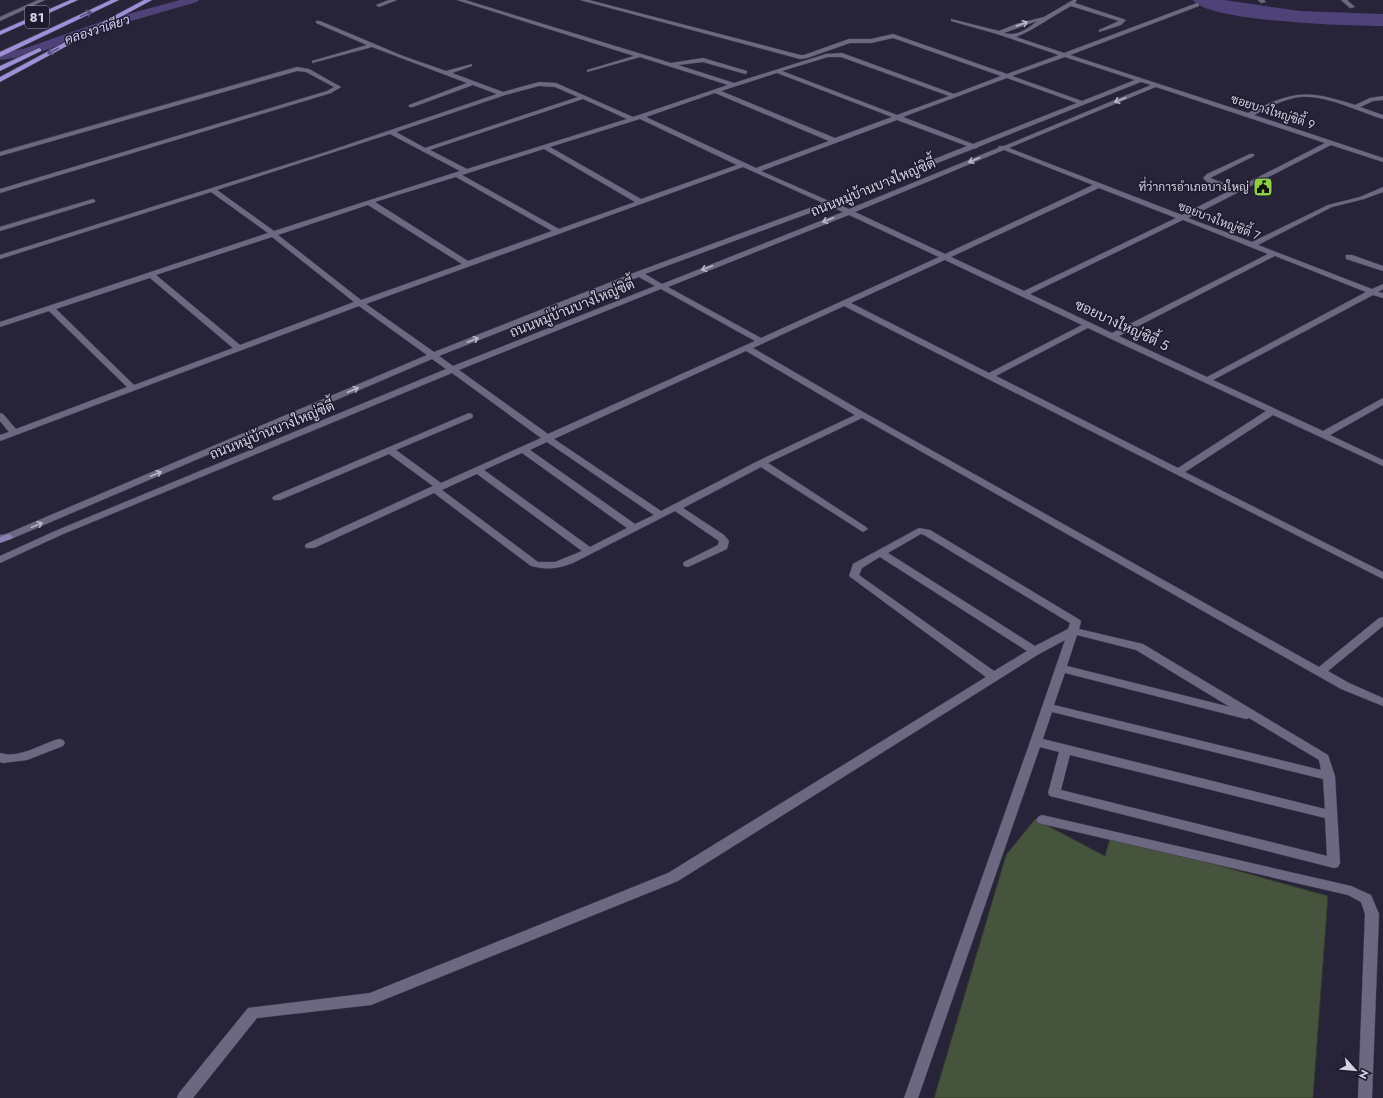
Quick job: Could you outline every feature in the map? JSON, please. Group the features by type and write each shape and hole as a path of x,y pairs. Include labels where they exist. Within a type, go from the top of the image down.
{"highway":[{"name":"81","path":"0,33 75,0"},
{"name":"81","path":"0,55 116,0"},
{"name":"81","path":"0,69 150,0"},
{"name":"81","path":"0,80 150,0"}],"street":[{"path":"0,18 42,0"},
{"path":"380,5 394,0"},
{"path":"460,0 735,85"},
{"path":"584,0 800,57 814,54 849,40 871,41 893,36 1082,103"},
{"path":"1011,38 1031,29 1045,18 1078,0"},
{"path":"1344,0 1352,7"},
{"path":"1071,4 1123,20 1120,24 1101,31"},
{"path":"757,170 1197,5"},
{"path":"999,33 1018,25 1045,18"},
{"name":"ซอยบางใหญ่ซิตี้ 9","path":"953,20 999,33 1383,160"},
{"path":"318,22 373,45 503,94"},
{"path":"314,62 373,45"},
{"path":"0,325 369,202 633,119 828,55 837,54 954,96"},
{"path":"589,71 638,56"},
{"path":"672,65 703,60 745,72"},
{"path":"447,73 470,65"},
{"path":"0,154 292,70 307,70 338,87 329,92 0,191"},
{"path":"776,71 990,153"},
{"name":"ถนนหมู่บ้านบางใหญ่ซิตี้","path":"3,538 434,356 639,274 830,203 1141,80"},
{"path":"411,106 473,83"},
{"path":"0,257 328,153 530,86 547,84 556,85 633,119"},
{"name":"ถนนหมู่บ้านบางใหญ่ซิตี้","path":"0,560 65,530 454,369 849,212 1156,85"},
{"path":"715,91 836,141"},
{"path":"1247,116 1286,98 1303,95 1319,97 1383,117"},
{"path":"424,150 583,97"},
{"path":"1354,108 1372,99 1383,98"},
{"name":"ซอยบางใหญ่ซิตี้ 5","path":"641,116 743,165 830,203 946,257 1383,463"},
{"path":"390,132 465,171"},
{"name":"ซอยบางใหญ่ซิตี้ 7","path":"986,141 1383,296"},
{"path":"1024,294 1182,218 1330,143"},
{"path":"545,147 639,201"},
{"path":"1237,190 1209,181 1206,178 1209,174 1252,155"},
{"path":"0,438 360,303 639,201 743,165"},
{"path":"456,174 557,231"},
{"path":"310,546 946,257 1098,185"},
{"path":"212,189 273,234 360,303 454,369 548,438 661,515"},
{"path":"1252,245 1330,206 1362,198 1383,189"},
{"path":"0,229 93,201"},
{"path":"369,202 467,264"},
{"path":"1112,336 1274,254"},
{"path":"1349,257 1383,270"},
{"path":"150,274 239,348"},
{"path":"639,274 761,341"},
{"path":"1207,380 1383,286"},
{"path":"844,303 1383,576"},
{"path":"50,308 133,388"},
{"path":"990,376 1089,324"},
{"path":"747,348 862,415 1345,686 1383,702"},
{"path":"1323,435 1383,401"},
{"path":"1179,472 1273,411"},
{"path":"390,450 535,564 546,567 557,566 589,551 762,463 862,415"},
{"path":"0,416 15,433"},
{"path":"277,498 469,416"},
{"path":"523,449 634,528"},
{"path":"762,463 863,529"},
{"path":"478,470 589,551"},
{"path":"675,507 721,537 724,541 723,547 688,564"},
{"path":"911,1098 1036,742 1076,622 927,532 919,531 857,566 854,576 994,678"},
{"path":"881,553 1035,651"},
{"path":"1320,672 1383,620"},
{"path":"184,1098 253,1012 371,999 673,877 1035,651 1073,631 1139,647 1324,758 1329,776 1334,863 1054,793 1066,749"},
{"path":"1060,668 1257,718"},
{"path":"1048,707 1329,776"},
{"path":"1036,742 1331,815"},
{"path":"0,757 3,759 27,756 59,743"},
{"path":"1042,820 1351,891 1366,899 1372,914 1365,1098"}],"building":[{"path":"1035,819 1105,856 1111,835 1328,896 1313,1098 934,1098 1006,855"}],"waterway":[{"name":"คลองวาเดียว","path":"0,56 25,53 110,23 193,0"},
{"path":"1203,0 1226,7 1284,16 1383,20"}],"place":[{"name":"ที่ว่าการอำเภอบางใหญ่","path":"1263,187"}]}
